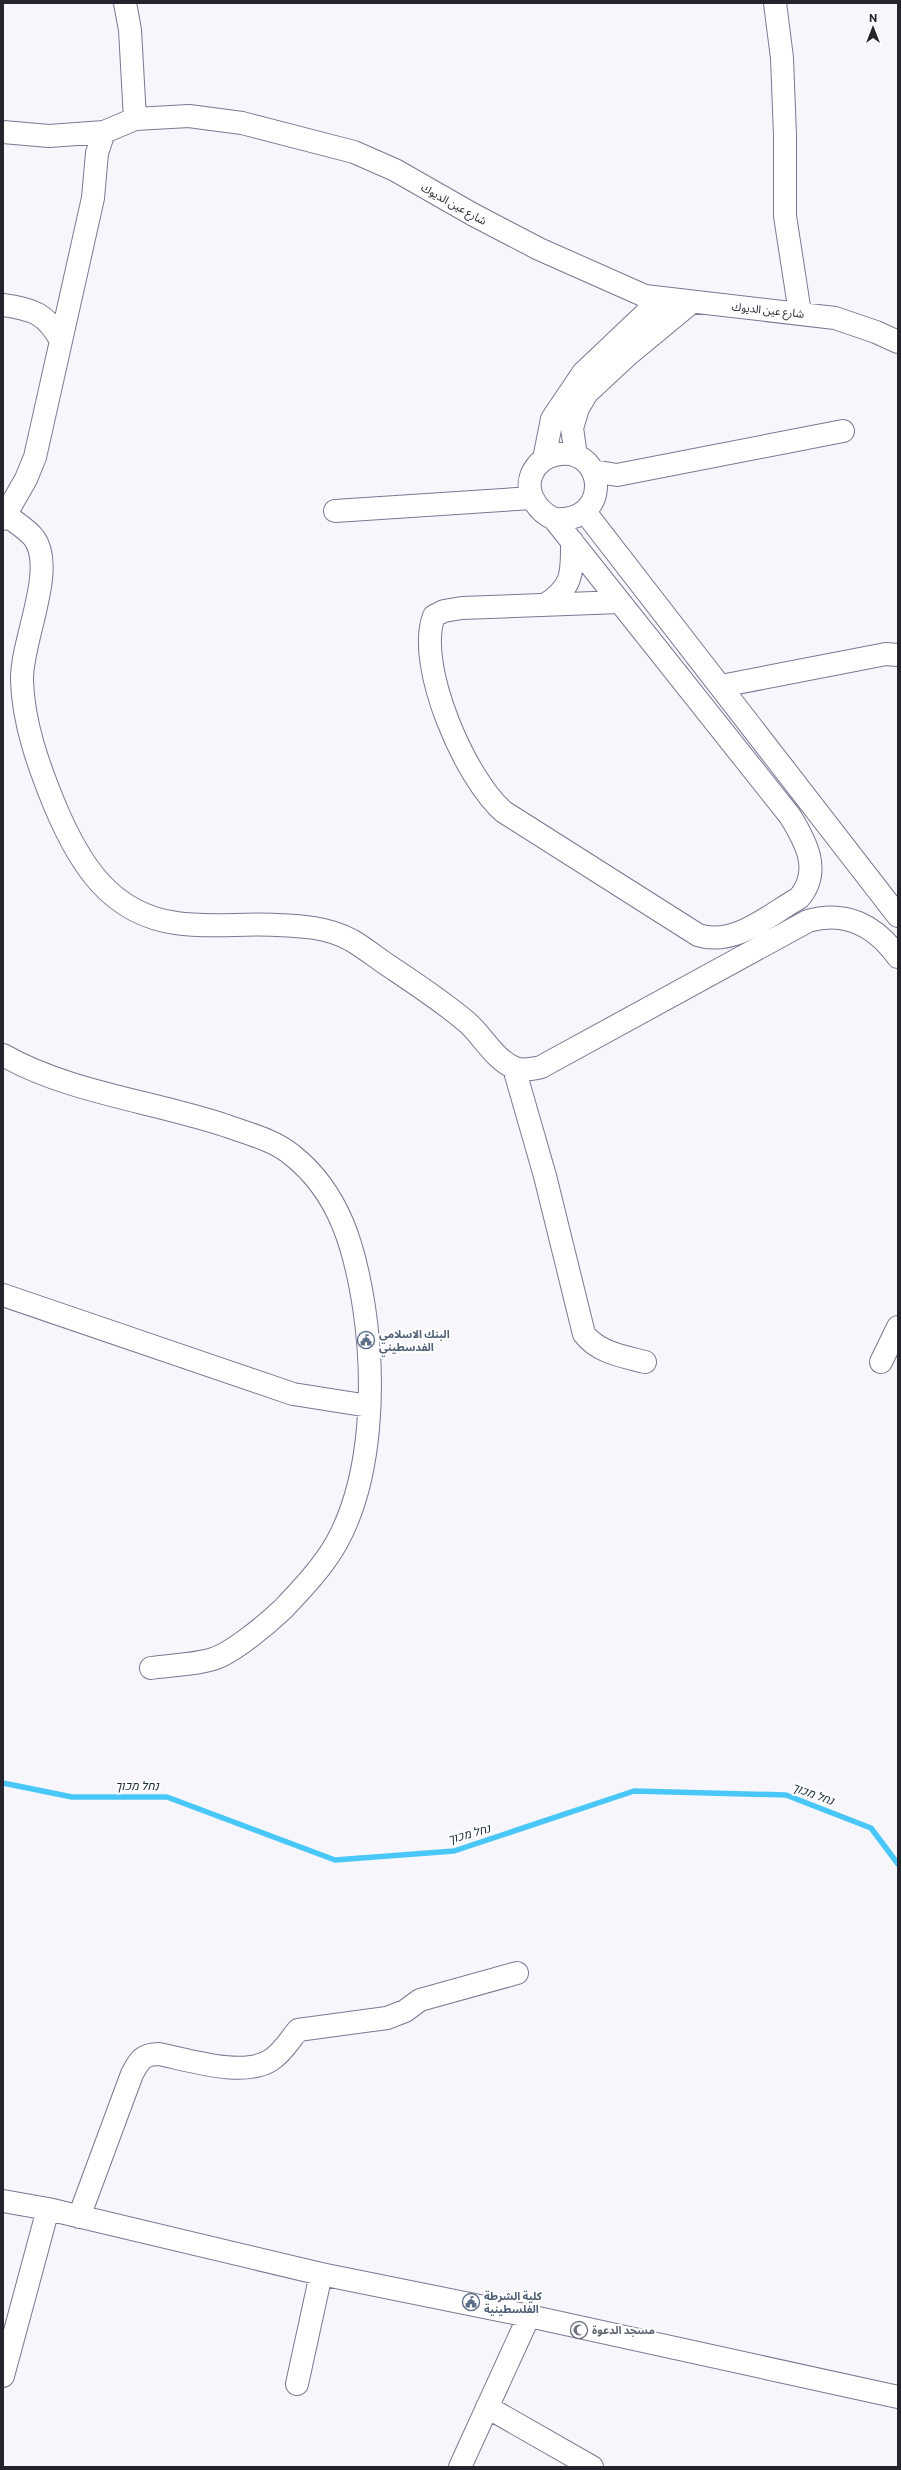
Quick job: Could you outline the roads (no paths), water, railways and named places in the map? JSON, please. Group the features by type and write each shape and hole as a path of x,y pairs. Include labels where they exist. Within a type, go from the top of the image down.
{"street":[{"path":"125,3 130,30 135,119"},
{"path":"775,3 782,58 785,136 785,216 800,313"},
{"name":"شارع عين الديوك","path":"3,132 49,136 104,132 135,119 189,116 242,123 354,152 395,170 472,214 539,249 626,289 645,296 835,318 876,332 898,342"},
{"path":"104,132 97,153 93,198 35,457 26,479 4,517 33,538 41,558 41,588 25,646 22,678 25,711 35,748 55,806 81,860 92,876 122,902 146,916 176,923 264,924 327,930 351,940 443,1002 471,1026 505,1062 514,1068 526,1070 542,1067 808,922 824,916 840,916 859,923 874,932 898,956"},
{"path":"620,602 444,611 434,616 429,628 428,647 438,692 457,743 492,802 504,812 698,935 710,939 725,938 738,934 799,898 805,891 810,878 810,860 806,841 785,810 572,541 554,519 541,511 532,498 530,488 531,477 544,459 552,419 583,373 661,299"},
{"path":"3,305 26,308 51,307 70,302"},
{"path":"576,456 572,428 578,408 587,393 628,354 692,302"},
{"path":"26,308 43,317 53,326 61,341"},
{"path":"593,471 617,475 843,431"},
{"path":"544,459 554,454 565,453 576,456 586,462 593,471 596,482 596,493 592,504 585,512 576,518 554,519"},
{"path":"335,511 532,498"},
{"path":"585,512 898,916"},
{"path":"545,605 559,595 567,586 571,575 572,541"},
{"path":"721,686 886,654 898,655"},
{"path":"3,1055 45,1075 214,1122 265,1139 292,1154 307,1168 337,1206 345,1225 356,1261 367,1326 369,1406 366,1446 352,1507 337,1543 322,1564 271,1621 214,1659 151,1668"},
{"path":"514,1068 545,1176 584,1334 593,1345 645,1362"},
{"path":"3,1295 293,1394 369,1406"},
{"path":"881,1362 898,1327"},
{"path":"79,2217 132,2074 140,2058 149,2054 159,2054 226,2067 253,2068 270,2061 282,2051 298,2030 387,2018 405,2011 420,2000 517,1972"},
{"path":"3,2201 48,2209 321,2274 528,2316 898,2397"},
{"path":"3,2376 48,2209"},
{"path":"297,2384 321,2274"},
{"path":"460,2467 528,2316"},
{"path":"487,2407 592,2467"}],"waterway":[{"name":"נחל מכוך","path":"3,1783 72,1797 167,1797 335,1860 454,1851 634,1791 786,1795 871,1828 898,1864"}],"place":[{"name":"البنك الاسلامي الفدسطيني","path":"366,1340"},
{"name":"كلية الشرطة الفلسطينية","path":"471,2302"},
{"name":"مسجد الدعوة","path":"579,2330"}]}
